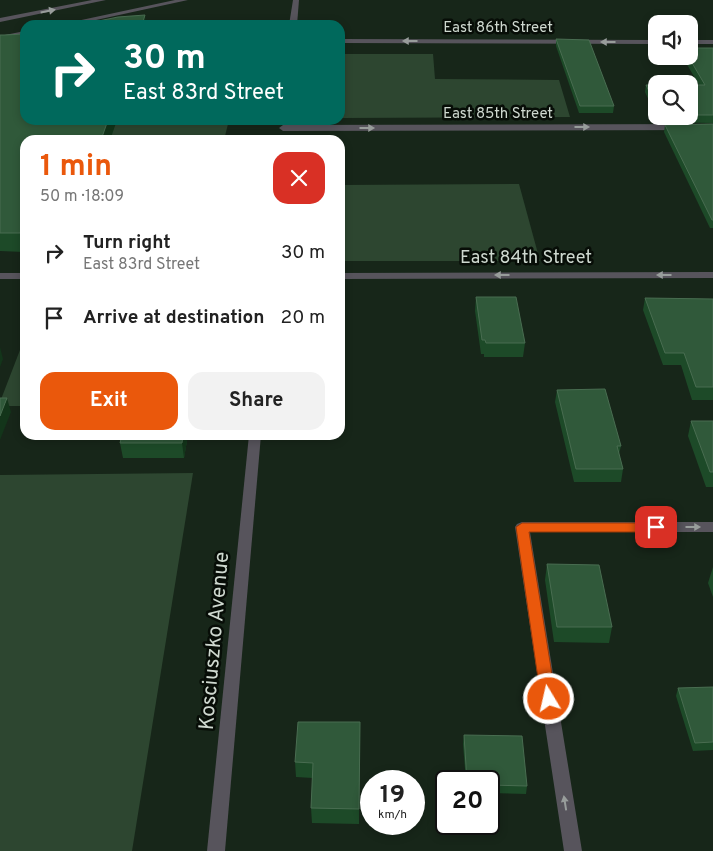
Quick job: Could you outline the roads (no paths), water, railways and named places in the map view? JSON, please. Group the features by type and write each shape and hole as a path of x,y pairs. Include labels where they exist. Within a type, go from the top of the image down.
{"street":[{"path":"0,20 103,0"},
{"path":"87,20 186,0"},
{"path":"294,20 296,0"},
{"path":"0,38 20,33"},
{"name":"East 86th Street","path":"345,42 648,42"},
{"path":"698,42 713,42"},
{"name":"East 85th Street","path":"345,124 713,127"},
{"name":"East 84th Street","path":"345,276 713,275"},
{"path":"0,276 20,276"},
{"name":"Kosciuszko Avenue","path":"216,851 255,440"},
{"path":"572,851 522,527 713,527"}]}
